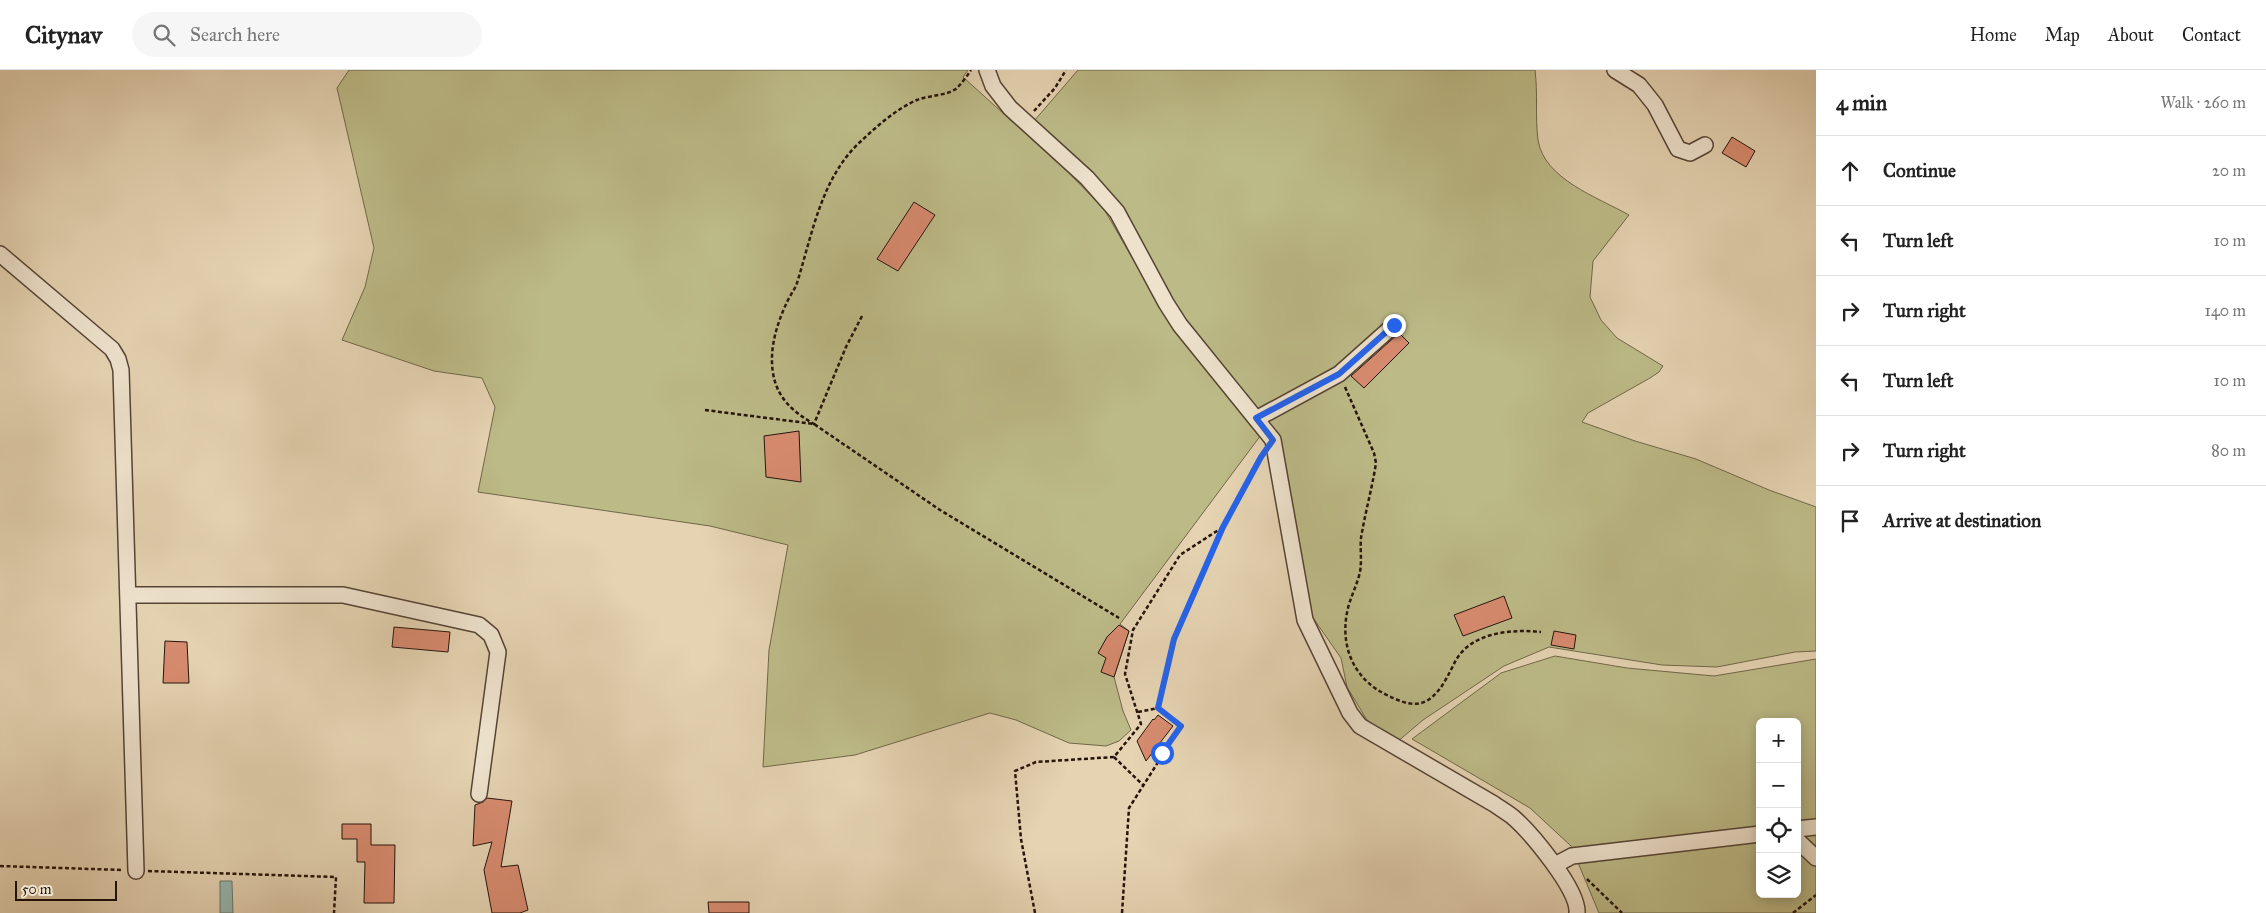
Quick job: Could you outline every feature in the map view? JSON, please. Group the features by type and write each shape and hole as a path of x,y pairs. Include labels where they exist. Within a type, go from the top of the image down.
{"street":[{"path":"987,70 1000,97 1087,178 1117,212 1166,303 1180,325 1273,440 1305,620 1350,713 1360,726 1513,818 1532,836 1555,865 1570,889 1577,913"},
{"path":"1615,70 1639,85 1655,105 1678,149 1690,153 1705,144"},
{"path":"0,254 112,349 122,370 136,871"},
{"path":"1256,418 1339,374 1394,325"},
{"path":"129,595 343,595 480,625 490,634 498,652 479,794"},
{"path":"1801,829 1816,827"},
{"path":"1555,865 1572,856 1756,834"},
{"path":"1801,844 1816,858"}],"path":[{"path":"971,70 956,89 949,93 916,100 880,125 844,158 832,178 810,239 797,285 781,316 772,348 773,373 781,397 793,410 940,510 1119,618"},
{"path":"1025,122 1054,88 1066,70"},
{"path":"814,424 852,334 862,316"},
{"path":"1339,374 1375,458 1375,469 1361,540 1360,572 1348,610 1345,631 1347,650 1360,674 1368,683 1385,694 1404,703 1418,703 1432,696 1450,675 1458,657 1480,638 1490,635 1529,631 1541,632"},
{"path":"705,410 814,424"},
{"path":"1158,708 1174,639 1223,527 1261,457 1273,440"},
{"path":"1035,913 1021,839 1015,772 1036,762 1114,757 1141,724 1125,674 1133,630 1180,555 1223,527"},
{"path":"1122,913 1129,808 1181,726 1158,708 1137,712"},
{"path":"1114,757 1143,785"},
{"path":"0,866 336,877 334,913"},
{"path":"1588,879 1622,913"},
{"path":"1793,913 1816,895"}],"shaded area":[{"path":"349,70 968,70 963,77 1068,172 1104,209 1153,294 1261,435 1120,624 1129,631 1114,677 1123,711 1131,730 1119,741 1106,746 1069,743 1016,720 990,713 855,755 763,767 769,650 788,545 710,526 478,492 495,407 482,378 434,371 342,340 365,287 374,248 337,88"},
{"path":"1078,70 1535,70 1537,131 1542,154 1550,166 1561,176 1588,194 1629,215 1593,261 1590,297 1601,320 1617,338 1663,366 1659,372 1650,378 1588,413 1582,422 1635,441 1696,459 1769,490 1816,507 1816,651 1795,652 1717,667 1662,665 1549,647 1504,666 1423,720 1397,742 1367,720 1347,687 1341,658 1311,615 1288,496 1283,449 1268,423 1271,419 1259,411 1247,394 1243,394 1173,306 1130,229 1034,121"},
{"path":"1555,656 1627,668 1714,676 1816,659 1816,913 1599,913 1571,846 1530,808 1412,739 1501,673"}],"water":[{"path":"220,881 232,881 233,913 220,913"}],"building":[{"path":"1732,137 1755,151 1746,167 1722,153"},
{"path":"914,202 935,215 898,271 877,259"},
{"path":"1399,333 1409,343 1364,388 1351,376"},
{"path":"799,431 801,482 766,477 764,436"},
{"path":"1504,596 1512,618 1463,636 1454,615"},
{"path":"1119,625 1129,631 1114,677 1101,672 1106,658 1098,653 1107,637"},
{"path":"394,627 450,632 448,652 392,647"},
{"path":"1554,631 1576,635 1574,649 1551,645"},
{"path":"165,641 187,642 189,683 163,683"},
{"path":"1158,715 1173,726 1146,761 1137,741"},
{"path":"487,798 512,801 501,867 518,865 528,910 520,913 492,913 484,870 492,842 473,846 475,805"},
{"path":"342,824 371,824 371,845 395,845 394,903 364,903 365,862 357,862 357,839 342,839"},
{"path":"708,902 749,902 749,913 709,913"}],"route":[{"path":"1162,753 1181,726 1158,708 1174,639 1223,527 1261,457 1273,440 1256,418 1339,374 1354,363 1394,325"}]}
